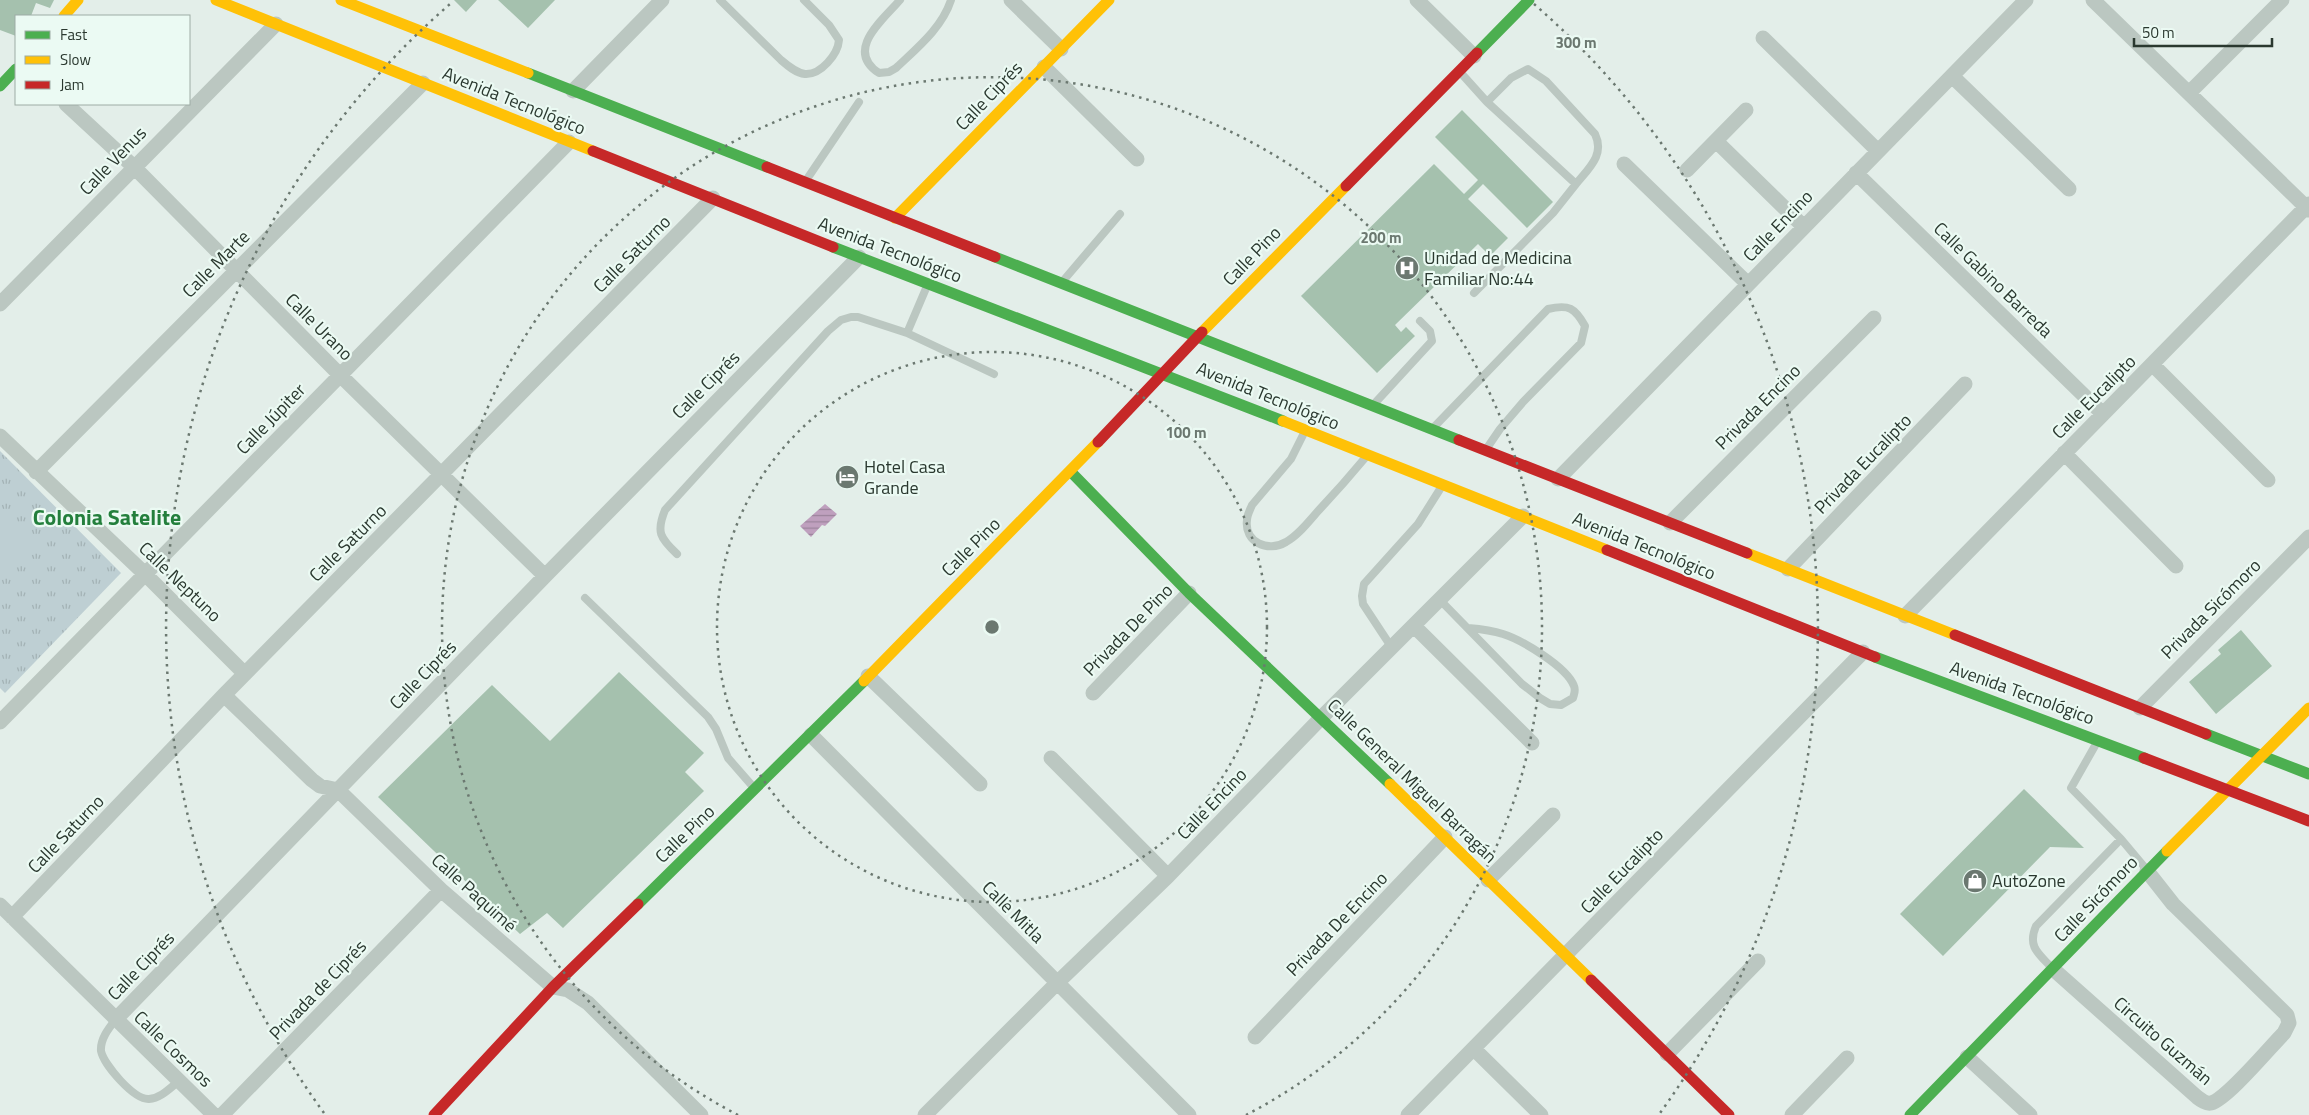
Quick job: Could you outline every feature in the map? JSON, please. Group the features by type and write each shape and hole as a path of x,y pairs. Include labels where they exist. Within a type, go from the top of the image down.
{"main road":[{"path":"65,15 78,0"},
{"name":"Avenida Tecnológico","path":"216,0 859,257 1162,373 1863,652 2309,821"},
{"name":"Avenida Tecnológico","path":"341,0 2309,774"},
{"name":"Calle Ciprés","path":"895,218 1109,0"},
{"name":"Calle Pino","path":"434,1115 553,987 756,790 1071,472 1162,373 1529,0"},
{"path":"0,86 15,70"},
{"name":"Calle General Miguel Barragán","path":"1071,472 1189,593 1322,717 1729,1115"},
{"name":"Calle Sicómoro","path":"1910,1115 2147,871 2230,790 2309,708"}],"street":[{"path":"573,91 662,0"},
{"path":"1011,0 1061,49"},
{"path":"1417,0 1474,56"},
{"name":"Calle Encino","path":"1558,479 2026,0"},
{"path":"2093,0 2308,207"},
{"path":"2189,93 2282,0"},
{"name":"Calle Venus","path":"0,304 276,24"},
{"path":"1763,38 1878,151"},
{"path":"1044,67 1137,159"},
{"path":"1952,76 2069,189"},
{"name":"Calle Marte","path":"36,472 422,83"},
{"name":"Calle Urano","path":"67,105 134,167 340,375 544,576"},
{"path":"1687,170 1746,110"},
{"path":"1716,141 1804,227"},
{"name":"Calle Júpiter","path":"3,714 145,574 569,142"},
{"path":"1624,164 1748,284"},
{"name":"Calle Gabino Barreda","path":"1856,173 2103,414"},
{"name":"Calle Saturno","path":"12,917 224,695 713,198"},
{"name":"Calle Eucalipto","path":"1905,616 2308,207"},
{"name":"Calle Ciprés","path":"116,1019 544,576 859,257"},
{"name":"Privada Encino","path":"1670,523 1874,318"},
{"path":"2152,364 2268,480"},
{"name":"Privada Eucalipto","path":"1788,569 1965,384"},
{"name":"Calle Neptuno","path":"0,436 145,574 245,674"},
{"path":"2064,453 2176,566"},
{"name":"Calle Encino","path":"926,1115 1057,983 1168,876 1322,717 1522,516"},
{"name":"Privada Sicómoro","path":"2140,708 2309,537"},
{"name":"Privada De Pino","path":"1093,693 1189,593"},
{"path":"1414,626 1532,743"},
{"name":"Calle Eucalipto","path":"1408,1115 1863,652"},
{"path":"868,676 980,784"},
{"name":"Calle Paquimé","path":"224,695 312,780 320,786 338,790 441,890 553,987 568,990 588,1003 701,1115"},
{"name":"Calle Mitla","path":"810,735 1189,1115"},
{"path":"1051,758 1168,876"},
{"path":"1488,880 1554,814"},
{"name":"Privada De Encino","path":"1255,1037 1446,837"},
{"name":"Circuito Guzmán","path":"2053,969 2197,1097 2207,1103 2220,1098 2284,1033 2289,1023 2286,1015 2173,904 2147,871"},
{"name":"Privada de Ciprés","path":"222,1115 441,890"},
{"name":"Calle Cosmos","path":"0,905 214,1115"},
{"path":"1667,1054 1758,961"},
{"path":"1474,1049 1541,1115"},
{"path":"1967,1057 2030,1115"},
{"path":"1792,1115 1847,1058"}],"lane":[{"path":"720,0 781,60 792,69 804,74 817,71 824,65 836,50 839,40 829,25 804,0"},
{"path":"900,0 875,29 864,47 867,61 879,73 889,72 896,68 925,39 942,20 951,0"},
{"path":"1474,293 1553,213 1596,160 1599,143 1595,134 1546,81 1534,71 1522,70 1487,102"},
{"path":"1458,71 1487,102 1576,184"},
{"path":"805,183 859,102"},
{"path":"1061,283 1120,214"},
{"path":"907,333 928,284"},
{"path":"1432,429 1548,309 1560,306 1574,310 1585,326 1581,343 1523,402 1500,429 1486,450"},
{"path":"677,554 666,544 660,534 660,522 665,510 828,331 841,320 858,317 907,333 994,374"},
{"path":"1372,406 1432,341 1430,331 1420,321"},
{"path":"1305,430 1291,459 1252,505 1247,519 1247,529 1251,537 1262,546 1277,547 1299,532 1368,455"},
{"path":"1392,648 1363,604 1364,584 1418,524 1443,485"},
{"path":"585,598 708,717 716,729 728,758 756,790"},
{"path":"1440,600 1522,684 1540,698 1550,704 1560,705 1573,698 1574,685 1567,675 1526,645 1487,629 1468,628"},
{"path":"2099,740 2071,788 2121,839 2147,871"},
{"path":"2053,969 2037,952 2032,943 2032,936 2036,926 2121,839"},
{"name":"Calle Ciprés","path":"116,1019 102,1042 102,1051 112,1070 134,1094 148,1099 161,1096 180,1081"}],"green space":[{"path":"0,451 121,573 5,693 0,688"},
{"path":"5,521 32,548 0,579 0,526"}],"shaded area":[{"path":"825,504 837,514 825,526 822,525 811,537 800,526"}],"building":[{"path":"0,0 54,0 50,8 36,3 31,15 15,15 15,36 0,30"},
{"path":"454,0 477,0 466,12"},
{"path":"498,0 555,0 528,28"},
{"path":"1462,110 1553,202 1527,228 1483,184 1468,199 1508,238 1490,256 1478,244 1395,325 1401,332 1406,327 1415,336 1377,373 1301,296 1434,164 1464,194 1478,180 1435,137"},
{"path":"2241,630 2272,666 2216,714 2189,682 2221,654 2218,650"},
{"path":"619,672 704,753 685,772 704,791 563,928 547,913 520,934 378,797 492,685 550,741"},
{"name":"AutoZone","path":"2024,789 2084,848 2050,847 1943,956 1900,914"}],"traffic: fast":[{"path":"1477,53 1529,0"},
{"path":"0,86 15,70"},
{"path":"528,73 767,167"},
{"path":"833,247 1283,421"},
{"path":"995,257 1459,440"},
{"path":"1071,472 1189,593 1390,784"},
{"path":"1875,657 2144,758"},
{"path":"638,904 864,681"},
{"path":"2206,734 2309,774"},
{"path":"1910,1115 2167,851"}],"traffic: slow":[{"path":"65,15 78,0"},
{"path":"216,0 593,151"},
{"path":"341,0 528,73"},
{"path":"895,218 1109,0"},
{"path":"1202,332 1346,186"},
{"path":"1283,421 1607,550"},
{"path":"864,681 1098,442"},
{"path":"1747,553 1955,635"},
{"path":"2167,851 2309,708"},
{"path":"1390,784 1591,980"}],"traffic: jam":[{"path":"1346,186 1477,53"},
{"path":"593,151 833,247"},
{"path":"767,167 995,257"},
{"path":"1098,442 1202,332"},
{"path":"1459,440 1747,553"},
{"path":"1607,550 1875,657"},
{"path":"1955,635 2206,734"},
{"path":"2144,758 2309,821"},
{"path":"434,1115 553,987 638,904"},
{"path":"1591,980 1729,1115"}],"place":[{"name":"Unidad de Medicina Familiar No:44","path":"1407,268"},
{"name":"Hotel Casa Grande","path":"847,477"},
{"name":"AutoZone","path":"1975,881"}],"district":[{"name":"Colonia Satelite","path":"107,517"}]}
